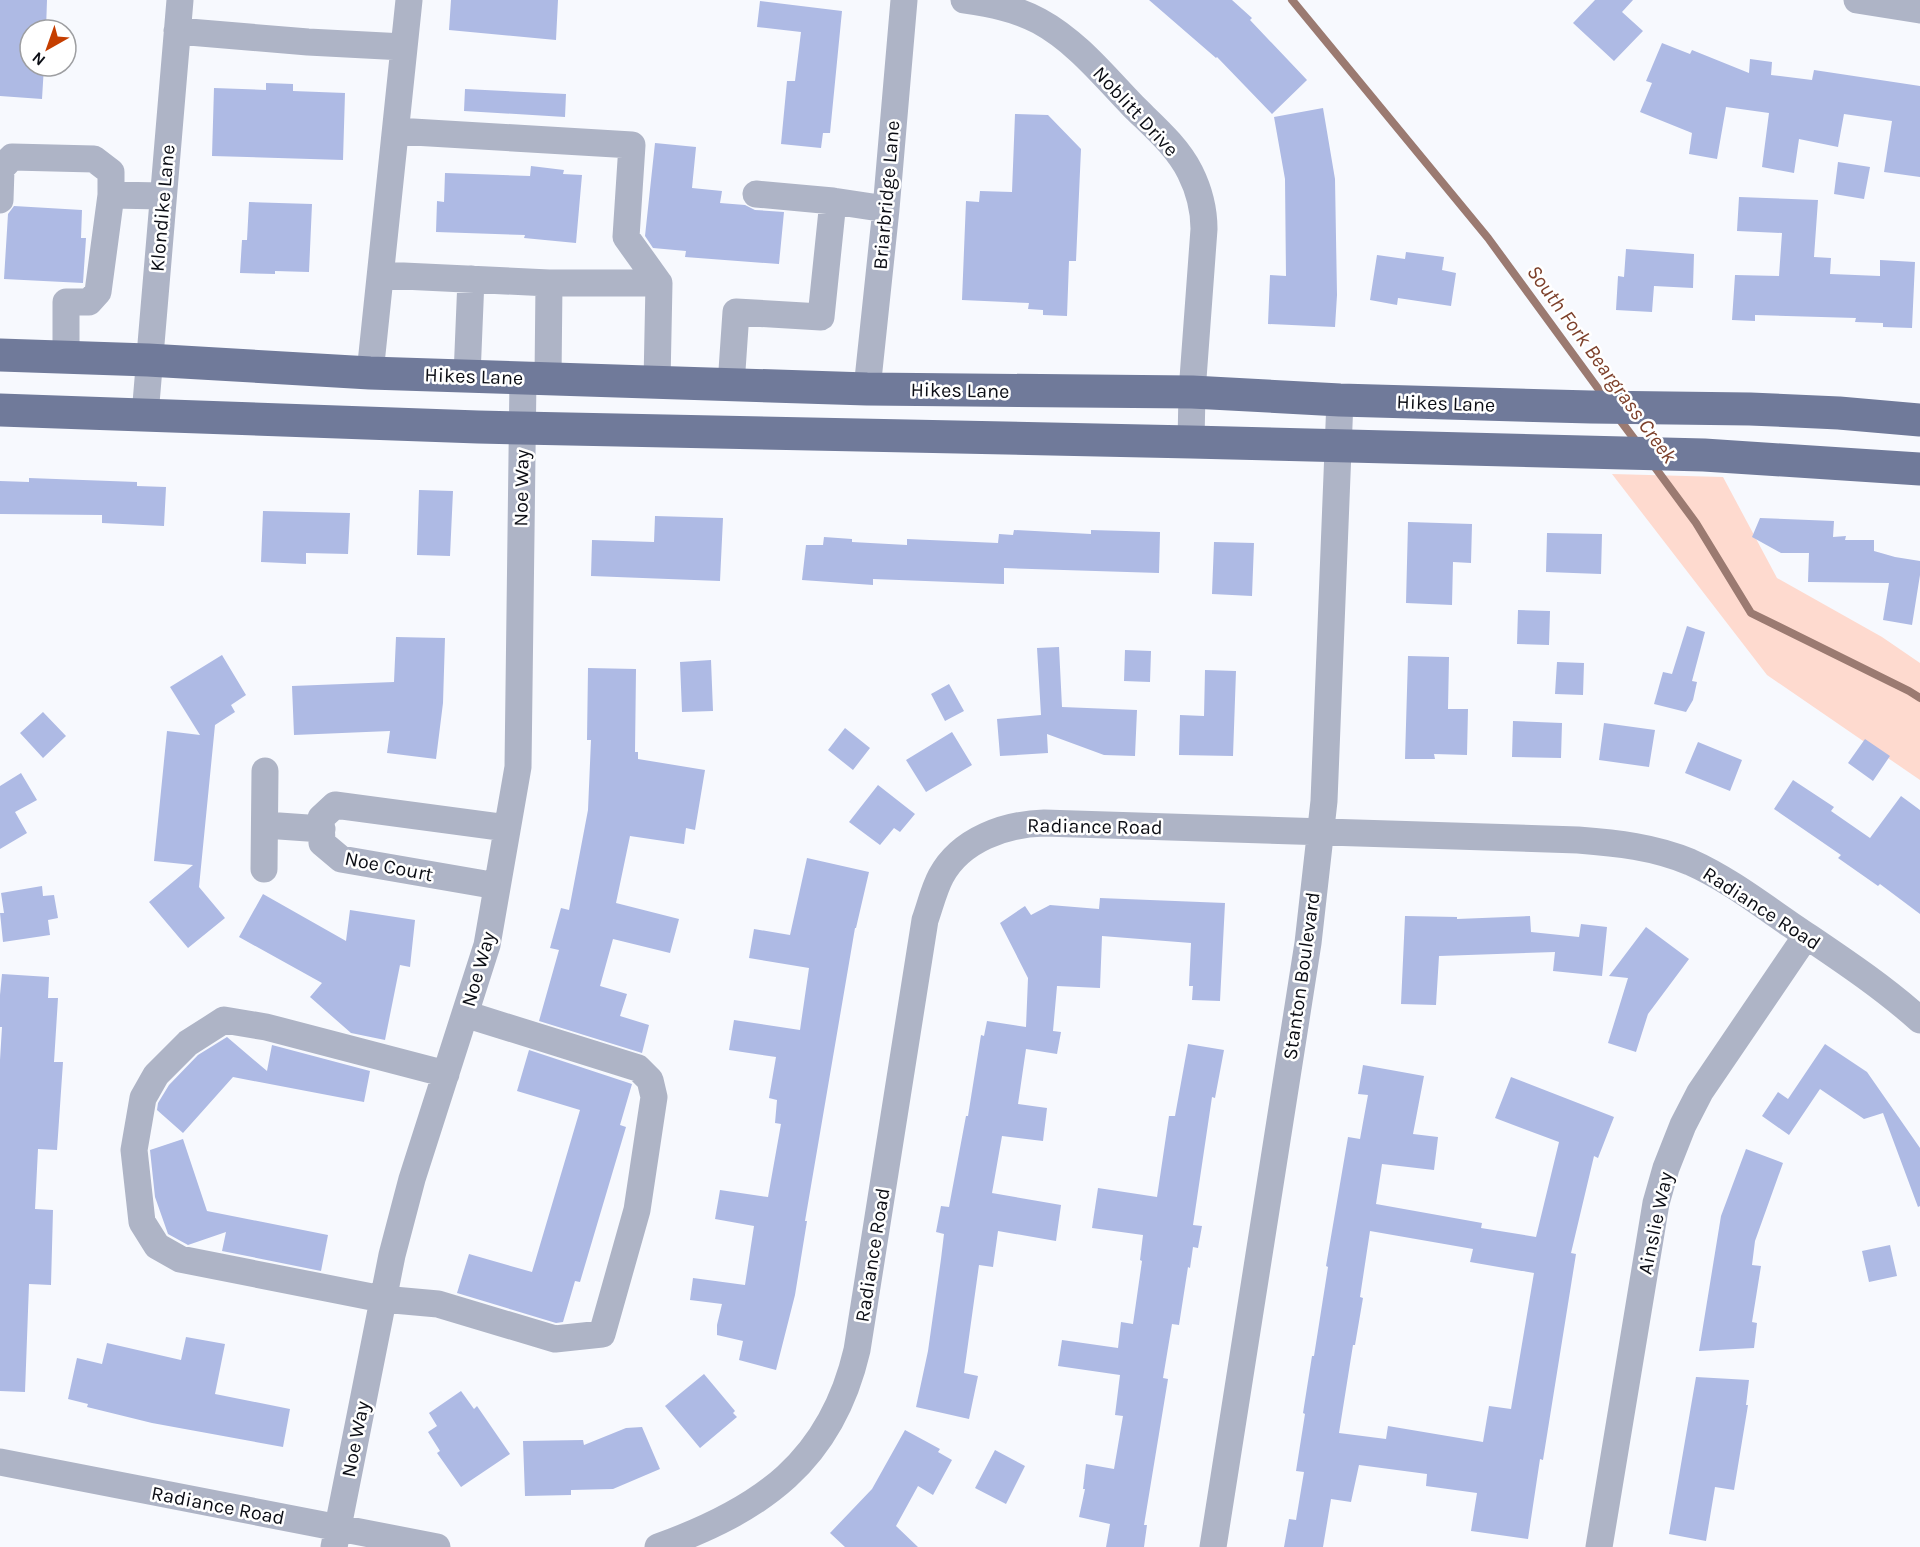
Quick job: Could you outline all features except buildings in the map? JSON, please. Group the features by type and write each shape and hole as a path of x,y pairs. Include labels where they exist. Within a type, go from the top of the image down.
{"main road":[{"name":"Hikes Lane","path":"0,355 148,360 370,373 867,389 1192,393 1340,400 1839,413 1920,420"},
{"path":"0,410 522,429 1704,455 1920,469"}],"street":[{"name":"Klondike Lane","path":"145,415 180,0"},
{"path":"370,373 409,0"},
{"name":"Briarbridge Lane","path":"867,389 886,209 904,0"},
{"name":"Noblitt Drive","path":"964,0 1016,11 1059,33 1082,53 1172,145 1189,170 1199,192 1204,223 1192,393 1191,442"},
{"path":"1857,0 1920,10"},
{"path":"177,31 308,42 404,46"},
{"path":"396,131 632,145 626,237 659,283 657,382"},
{"path":"0,200 2,169 12,157 94,159 111,172 111,195 98,292 89,302 66,302 66,357"},
{"path":"756,194 833,201 886,209"},
{"path":"111,195 163,196"},
{"path":"731,384 736,312 821,317 833,201"},
{"path":"382,275 549,283 659,283"},
{"path":"467,376 471,279"},
{"name":"Noe Way","path":"336,1537 382,1299 412,1179 487,945 518,767 522,429 535,378 549,283"},
{"name":"Stanton Boulevard","path":"1213,1547 1308,943 1324,801 1340,400"},
{"path":"264,869 265,771"},
{"path":"265,825 322,829 321,818 335,805 507,828"},
{"name":"Radiance Road","path":"658,1547 717,1522 756,1501 780,1483 805,1459 822,1437 842,1401 856,1350 925,920 940,876 948,866 968,847 1002,828 1023,824 1578,840 1626,844 1691,863 1736,887 1891,994 1920,1020"},
{"name":"Noe Court","path":"322,829 322,843 341,859 497,886"},
{"name":"Ainslie Way","path":"1599,1547 1656,1203 1666,1168 1683,1125 1700,1092 1806,936"},
{"path":"446,1074 266,1027 224,1020 188,1042 156,1075 143,1098 134,1150 142,1222 157,1246 180,1259 382,1299 438,1304 555,1339 602,1334 637,1210 654,1097 650,1080 638,1068 465,1014"},
{"name":"Radiance Road","path":"0,1462 336,1537 437,1547"}],"shaded area":[{"path":"1612,474 1723,477 1777,578 1882,637 1920,663 1920,780 1767,675"}],"waterway":[{"name":"South Fork Beargrass Creek","path":"1292,0 1488,238 1605,398"},
{"name":"South Fork Beargrass Creek","path":"1617,416 1638,444"},
{"name":"South Fork Beargrass Creek","path":"1651,462 1696,523 1751,613 1920,698"}]}
